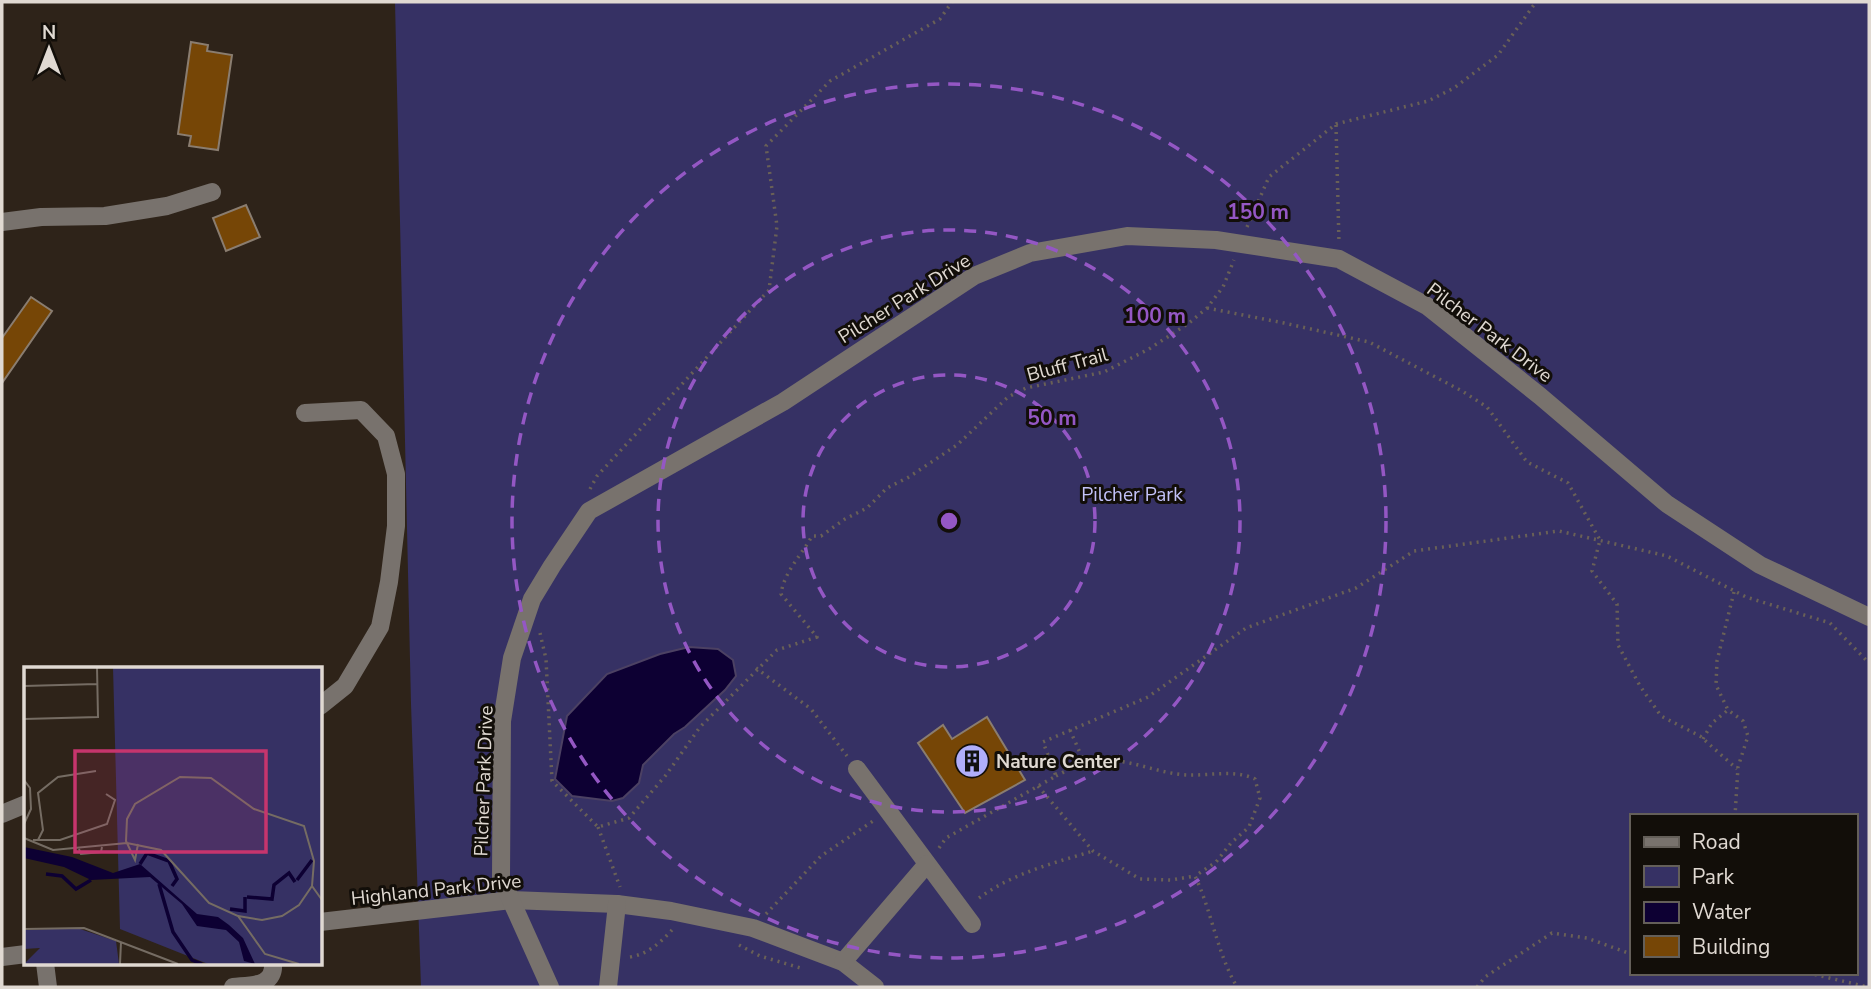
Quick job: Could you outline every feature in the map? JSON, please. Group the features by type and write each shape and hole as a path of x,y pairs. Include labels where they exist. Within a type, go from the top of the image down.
{"street":[{"path":"2,222 41,217 105,216 167,206 212,192"},
{"name":"Pilcher Park Drive","path":"550,987 501,878 502,721 512,658 532,599 589,511 783,402 974,276 1030,253 1127,236 1216,240 1339,259 1427,306 1540,396 1667,504 1760,565 1869,617"},
{"path":"304,413 361,410 386,436 396,474 396,526 380,626 345,686 322,704"},
{"path":"857,769 972,924"},
{"path":"2,814 24,805"},
{"path":"843,962 927,864"},
{"name":"Highland Park Drive","path":"322,922 510,900 617,904 753,928 843,962 875,987"},
{"path":"608,987 617,904"},
{"path":"2,957 24,954"},
{"path":"45,964 48,987"},
{"path":"233,987 262,984 269,980 274,971 273,964"}],"path":[{"name":"Bluff Trail","path":"857,769 811,709 756,668 777,650 817,637 781,594 783,578 799,558 811,536 821,536 867,508 887,488 909,477 957,445 1008,397 1026,388 1104,372 1149,349 1189,323 1207,308 1223,287 1269,177 1336,124 1428,102 1454,88 1498,55 1536,2"},
{"path":"1336,124 1339,259"},
{"path":"1207,308 1369,342 1487,407 1527,462 1568,483 1600,540 1592,571 1617,604 1618,645 1640,686 1661,716 1703,739 1737,769"},
{"path":"1056,776 1043,742 1148,697 1246,628 1356,588 1414,551 1559,531 1667,556 1746,597 1830,623 1869,663"},
{"path":"1734,591 1717,661 1716,685 1728,710 1743,721 1748,736 1737,769 1735,814"},
{"path":"1703,739 1712,723 1728,710"},
{"path":"1070,730 1084,762"},
{"path":"927,864 946,838 1038,786 1056,776 1084,762 1122,761 1184,775 1242,773 1255,779 1260,798 1249,827 1231,843 1216,862 1195,876 1171,880 1140,879 1093,851 1038,786"},
{"path":"753,928 821,856 888,811"},
{"path":"979,898 995,887 1032,870 1093,851"},
{"path":"1195,876 1206,900 1226,968 1237,987"},
{"path":"610,961 638,956 658,945 685,914"},
{"path":"1477,987 1485,977 1552,933 1587,938 1630,954"},
{"path":"1817,975 1868,987"}],"green space":[{"name":"Pilcher Park","path":"395,2 1869,2 1869,987 421,987 411,704"}],"water":[{"path":"689,647 718,649 733,660 736,676 725,690 643,765 639,783 623,798 612,801 572,796 555,779 567,716 607,674 660,654"}],"building":[{"path":"191,42 208,45 207,51 232,55 218,150 189,146 191,136 178,134"},
{"path":"246,205 260,237 226,251 213,218"},
{"path":"31,297 52,311 2,383 2,338"},
{"name":"Nature Center","path":"987,717 1025,780 965,813 918,743 943,725 952,739"}],"place":[{"name":"Nature Center","path":"972,761"}]}
